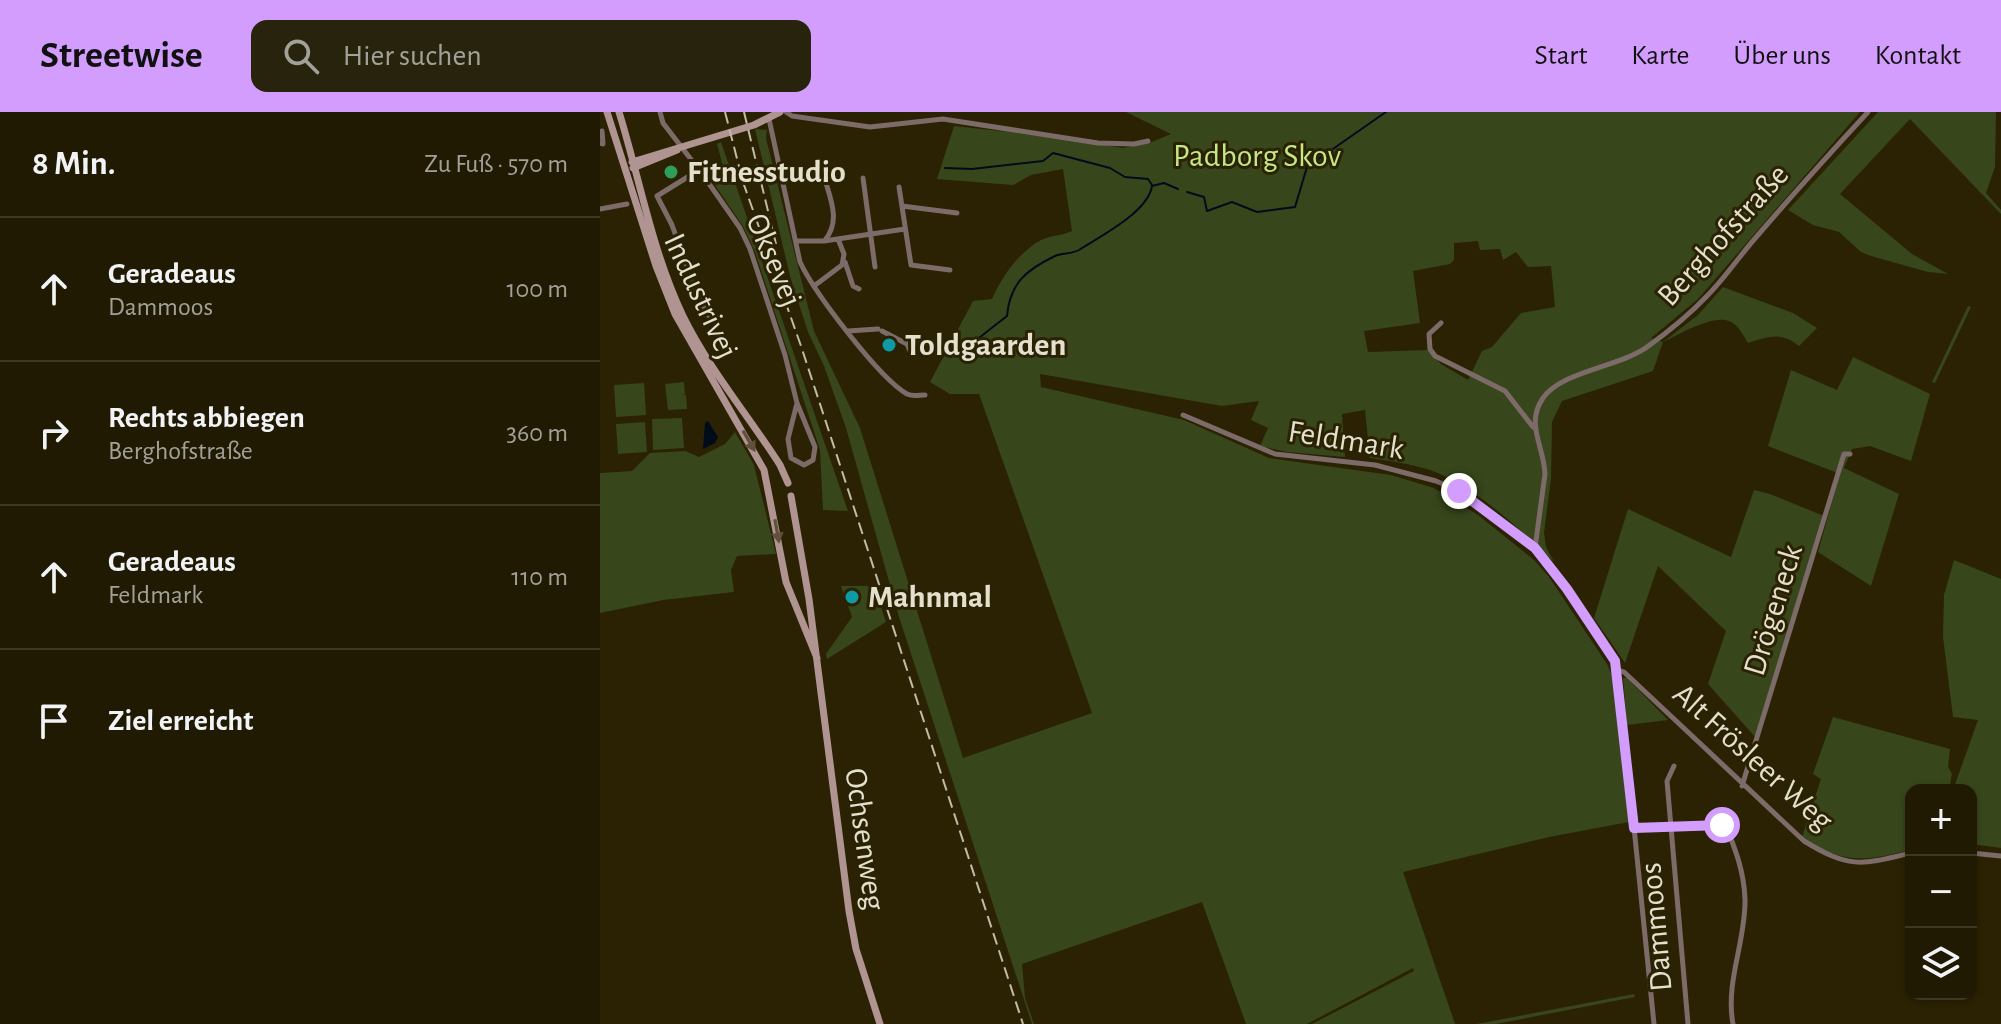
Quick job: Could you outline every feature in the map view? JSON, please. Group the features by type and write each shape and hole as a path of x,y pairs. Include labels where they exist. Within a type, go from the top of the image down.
{"street":[{"path":"608,112 631,164 769,119 780,112"},
{"name":"Industrivej","path":"617,112 656,266 675,314 760,461 770,492"},
{"name":"Oksevej","path":"660,112 663,123 740,228 750,249 785,355 797,403 815,447 813,460 804,465 791,458 788,439 797,403"},
{"path":"786,112 792,116 870,127 943,119 1098,143 1134,144 1148,141"},
{"name":"Berghofstraße","path":"1534,427 1541,401 1551,390 1643,350 1687,316 1710,294 1798,188 1868,112"},
{"path":"769,119 800,262 814,286 866,354 906,393 925,395"},
{"path":"600,143 603,144 602,131"},
{"name":"Industrivej","path":"631,164 656,249 684,319 780,465 788,483"},
{"path":"699,170 657,196 672,225 698,297 709,316"},
{"path":"823,173 835,217 834,227 824,241"},
{"path":"863,178 875,267"},
{"path":"899,187 911,265 950,270"},
{"path":"600,209 627,204"},
{"path":"902,206 957,213"},
{"path":"796,241 824,241 905,229"},
{"path":"838,239 853,286 859,289"},
{"path":"814,286 838,270 844,261"},
{"path":"1441,323 1429,334 1430,349 1435,356 1505,391 1534,427 1545,463 1535,548 1597,633 1618,670 1654,1024"},
{"path":"848,331 880,330 907,344"},
{"name":"Feldmark","path":"1183,415 1275,454 1375,465 1436,481 1459,491 1535,548"},
{"name":"Drögeneck","path":"1742,786 1844,454 1850,454"},
{"name":"Ochsenweg","path":"770,492 786,582 817,658"},
{"name":"Ochsenweg","path":"791,496 817,658 849,911 856,949 880,1024"},
{"name":"Alt Frösleer Weg","path":"1618,670 1624,672 1804,841 1828,856 1858,864 1905,854"},
{"name":"Dammoos","path":"1674,766 1667,781 1688,1024"},
{"name":"Dammoos","path":"1634,828 1726,826 1742,867 1745,902 1733,984 1733,1024"},
{"path":"1977,854 2001,856"}],"green space":[{"name":"Padborg Skov","path":"1126,112 1860,112 1698,299 1651,338 1663,342 1653,371 1562,401 1552,422 1551,479 1544,533 1546,547 1554,562 1512,523 1447,477 1408,464 1370,458 1365,410 1342,414 1345,457 1287,452 1260,446 1268,428 1251,420 1259,401 1222,406 1040,374 1041,387 1184,420 1269,458 1391,475 1434,488 1478,515 1534,560 1549,577 1607,664 1612,675 1629,822 1549,837 1403,872 1455,1024 1312,1024 1414,971 1413,968 1307,1024 1246,1024 1202,902 1022,964 1025,998 1032,1024 899,617 846,428 791,280 755,129 767,130 766,138 814,331 860,428 963,758 1092,713 979,394 950,394 930,382 973,301 992,299 1012,265 1033,245 1045,238 1072,231 1063,169 1031,175 1013,185 937,179 954,126 1065,138 1123,148 1171,134","holes":["1478,241 1480,250 1500,249 1503,260 1516,252 1528,267 1551,266 1555,307 1521,313 1492,347 1482,351 1468,380 1441,364 1428,350 1368,352 1364,331 1420,323 1413,271 1450,264 1454,260 1454,243"]},
{"path":"1878,112 1996,112 1995,167 1986,193 2001,214 1910,119 1840,194 1912,254 1948,274 1928,272 1861,252 1839,232 1813,225 1788,210"},
{"path":"721,142 848,511 823,510 820,450 755,252 744,228 715,185 726,178 717,144"},
{"path":"1723,287 1793,313 1817,328 1799,346 1780,337 1748,343 1731,322 1715,320 1663,342 1698,315"},
{"path":"1968,306 1971,307 1935,383 1932,382"},
{"path":"1853,357 1930,394 1911,461 1870,446 1852,449 1844,468 1899,494 1871,586 1818,552 1840,474 1768,446 1791,370 1837,390"},
{"path":"684,382 685,394 682,395 686,395 687,409 668,410 665,384"},
{"path":"644,383 646,415 616,417 614,385"},
{"path":"682,418 684,448 653,450 652,419"},
{"path":"645,422 647,452 618,454 616,424"},
{"path":"735,432 754,465 776,554 737,556 731,570 734,592 663,600 600,613 600,473 632,471 650,453 685,451 699,457 725,444"},
{"path":"1754,490 1824,516 1756,738 1708,684 1726,631 1658,566 1625,663 1594,618 1628,509 1731,557"},
{"path":"1954,560 2001,579 2001,848 1977,845 1977,784 1955,784 1978,720 1953,717 1943,637 1944,595"},
{"path":"841,586 874,586 886,622 827,659 826,654 852,617"},
{"path":"1623,678 1627,678 1668,720 1627,725"},
{"path":"1833,717 1950,749 1950,784 1905,784 1905,851 1880,857 1843,856 1802,837 1821,779 1813,774"},
{"path":"1634,994 1635,997 1496,1024 1477,1024"}],"water":[{"path":"708,421 718,437 715,443 703,449 705,423"}],"waterway":[{"path":"1187,192 1204,197 1207,211 1232,202 1257,212 1295,207 1307,167 1386,112"},
{"path":"945,168 972,169 1043,161 1053,153 1110,168 1125,177 1148,179 1152,185"},
{"path":"965,355 975,341 1007,316 1016,286 1028,272 1055,256 1079,250 1122,222 1142,205 1152,186 1164,183 1178,189"}],"railway":[{"path":"725,112 743,182 801,346 1023,1024"},
{"path":"744,112 776,244"}],"place":[{"name":"Fitnesstudio","path":"671,172"},
{"name":"Toldgaarden","path":"889,345"},
{"name":"Mahnmal","path":"852,597"}],"route":[{"path":"1459,491 1535,548 1567,589 1615,661 1634,828 1722,825"}]}
